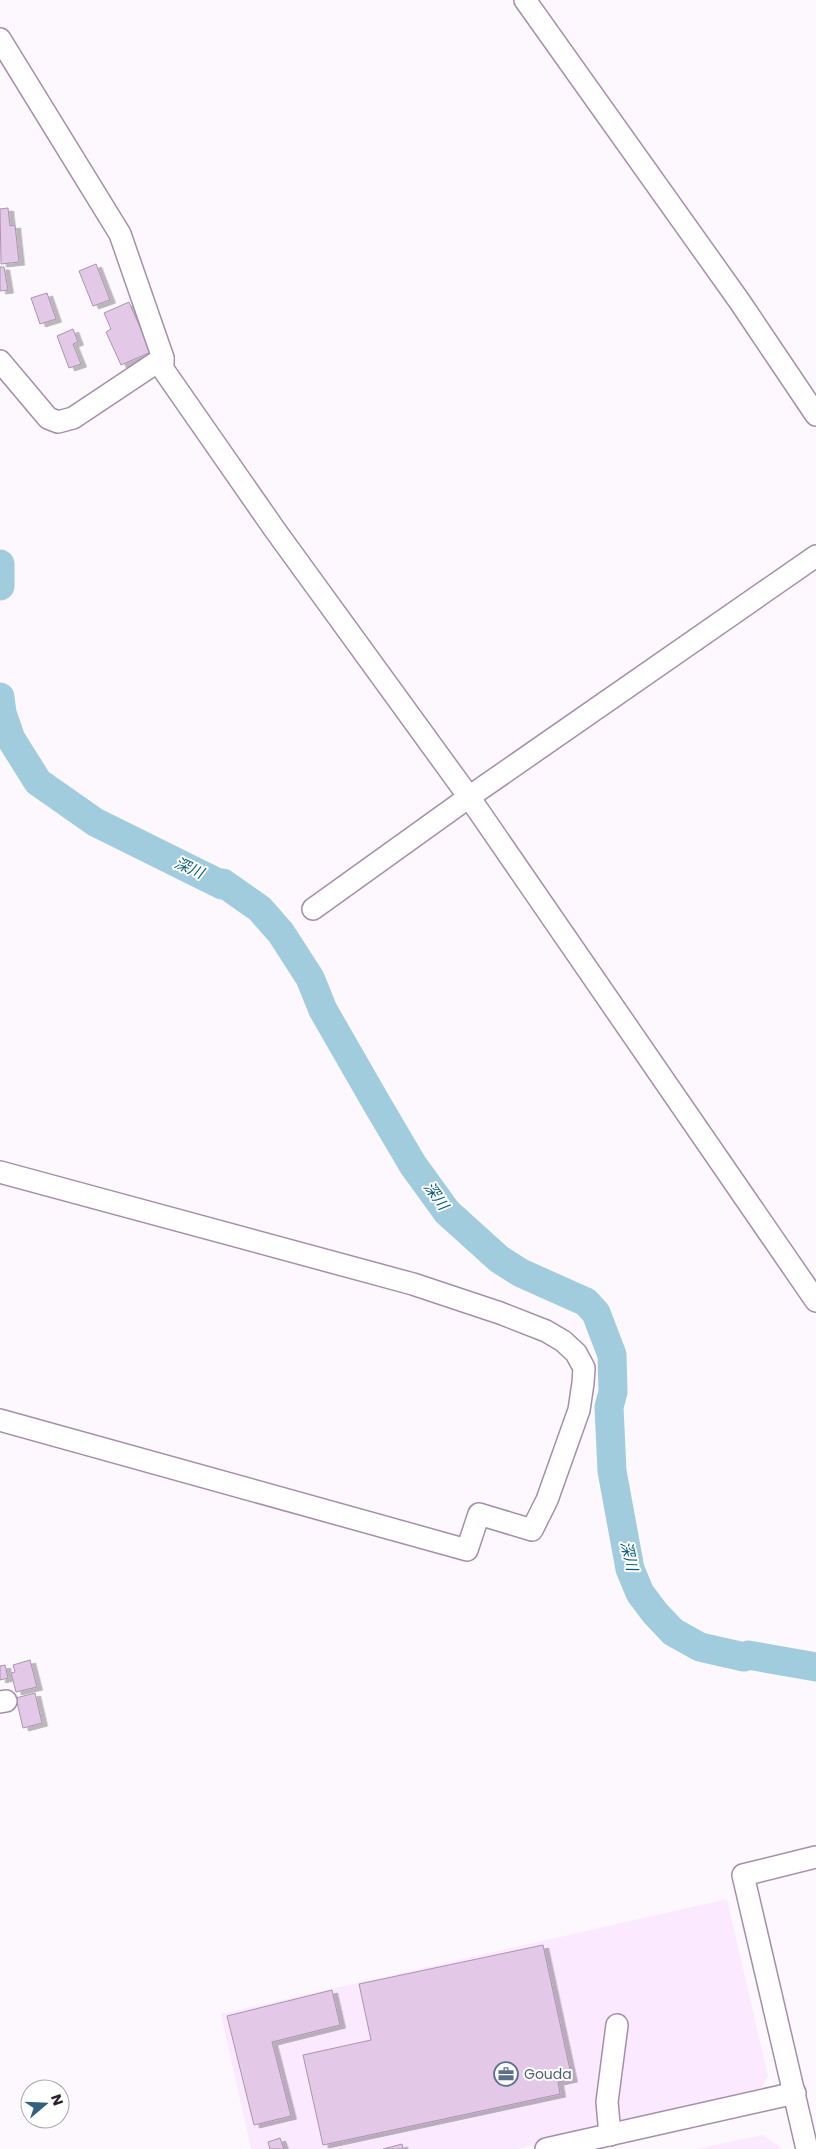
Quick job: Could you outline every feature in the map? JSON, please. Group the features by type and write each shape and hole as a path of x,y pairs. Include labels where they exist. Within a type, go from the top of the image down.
{"street":[{"path":"524,0 745,310 816,415"},
{"path":"0,39 120,234 163,358 163,369 275,530 469,797 816,1301"},
{"path":"0,361 48,418 58,422 73,418 163,358"},
{"path":"313,909 469,797 816,556"},
{"path":"0,1172 413,1284 500,1313 546,1331 562,1341 576,1353 584,1368 579,1410 547,1500 532,1530 479,1514 467,1550 0,1420"},
{"path":"807,2149 743,1875 816,1858"},
{"path":"610,2134 606,2102 617,2025"},
{"path":"546,2149 577,2146 610,2134 795,2093"}],"shaded area":[{"path":"727,1899 768,2076 758,2094 518,2149 251,2149 221,2014"},
{"path":"763,2135 783,2149 695,2149"}],"building":[{"path":"8,208 10,226 15,225 19,262 1,264 0,209"},
{"path":"96,264 110,300 93,306 79,271"},
{"path":"0,267 4,267 8,290 0,291"},
{"path":"47,293 56,319 40,324 31,298"},
{"path":"129,302 151,352 121,365 106,332 111,329 104,313"},
{"path":"73,329 78,342 73,344 81,364 69,368 57,336"},
{"path":"30,1660 37,1687 16,1692 11,1673 15,1672 13,1665"},
{"path":"5,1665 8,1678 0,1680 0,1666"},
{"path":"35,1693 42,1723 23,1728 16,1698"},
{"path":"543,1945 572,2079 558,2082 560,2094 323,2145 303,2055 371,2040 359,1984"},
{"path":"332,1990 340,2025 272,2042 291,2116 254,2125 227,2016"},
{"path":"280,2138 284,2149 270,2149 268,2142"},
{"path":"402,2144 403,2149 383,2149"}],"waterway":[{"name":"深川","path":"0,564 0,586"},
{"name":"深川","path":"0,697 2,713 11,739 38,782 95,822 222,885 223,883 260,909 281,933 310,978 323,1010 377,1104 413,1165 447,1212 499,1259 521,1273 586,1302 596,1313 612,1355 613,1392 609,1407 612,1471 630,1569 640,1593 655,1613 673,1632 700,1647 744,1657 748,1655 816,1667"}],"place":[{"name":"Gouda","path":"506,2074"}]}
